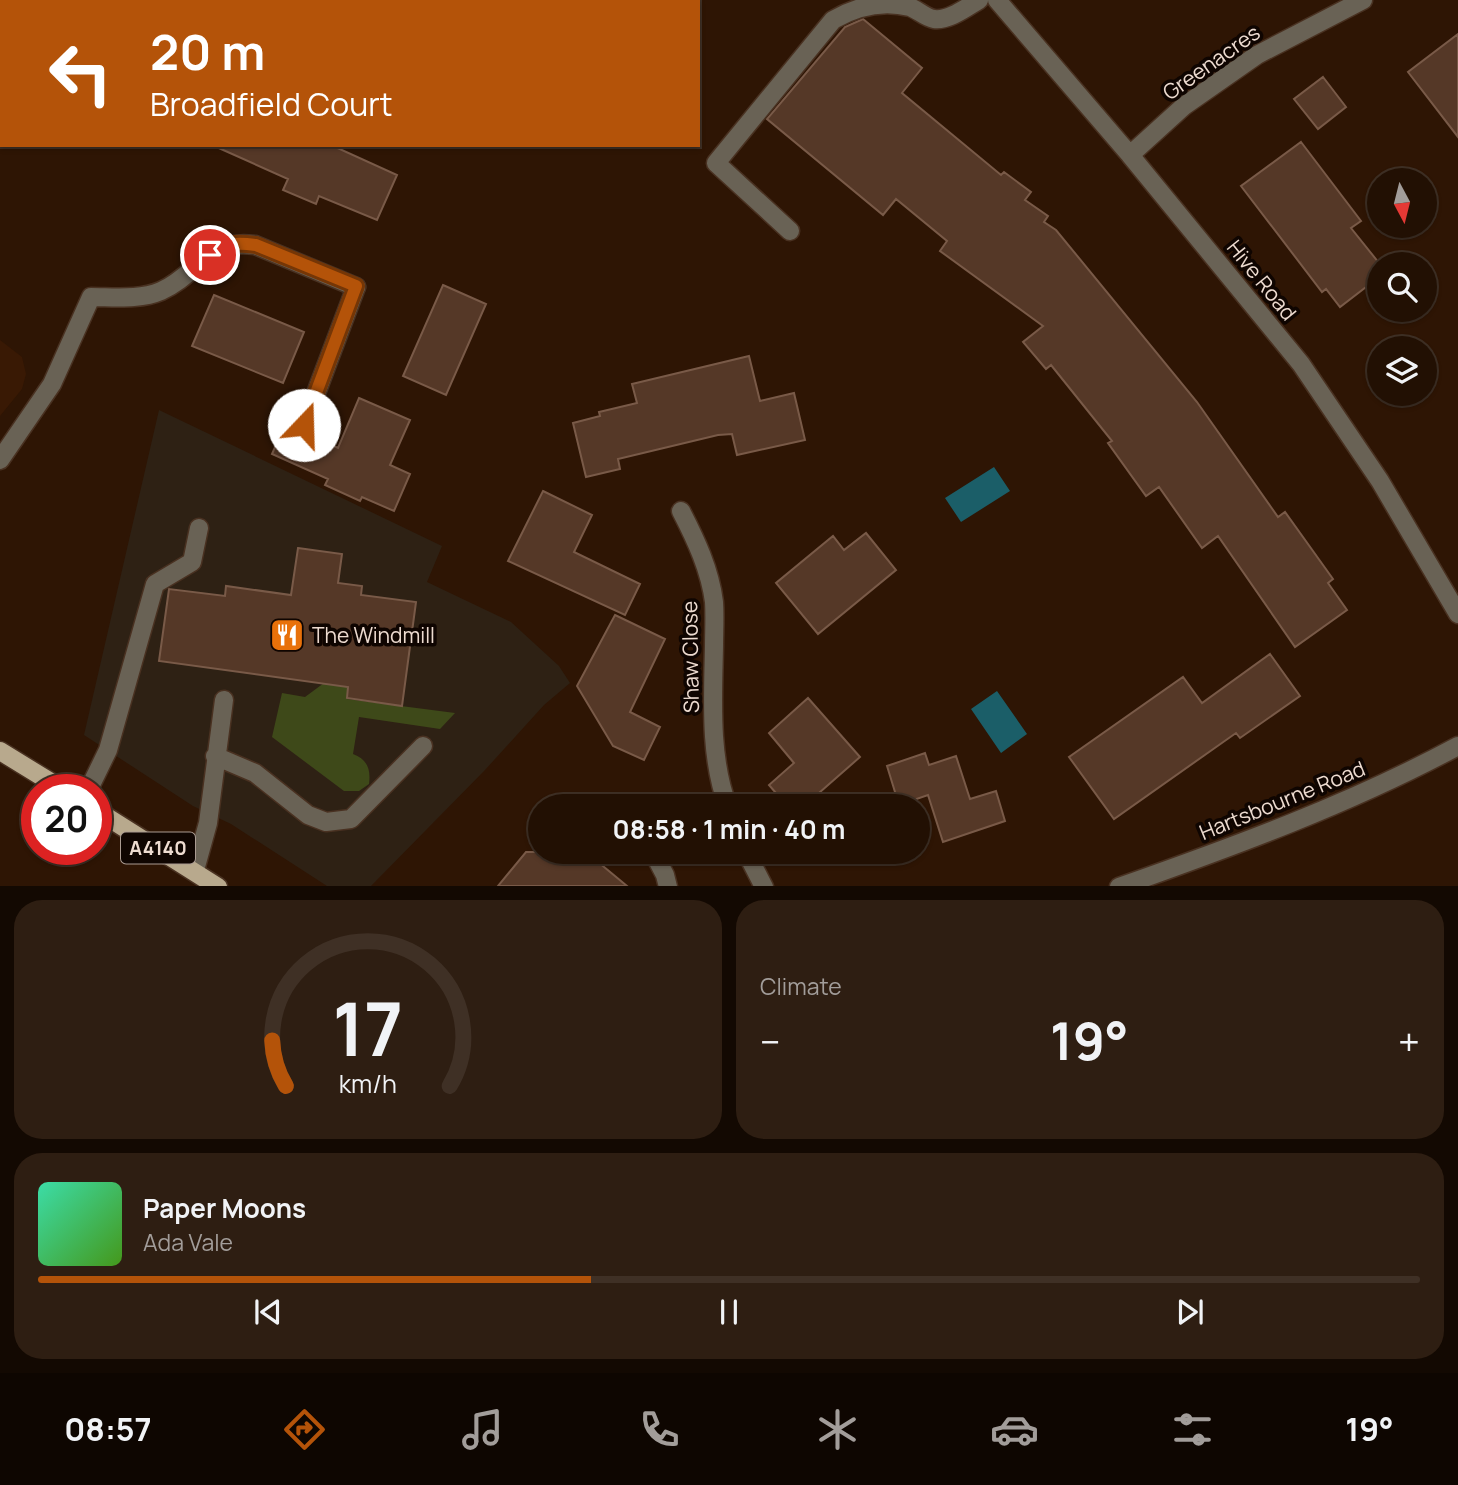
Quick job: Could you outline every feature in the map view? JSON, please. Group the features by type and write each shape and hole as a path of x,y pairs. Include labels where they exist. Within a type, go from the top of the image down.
{"main road":[{"path":"0,752 37,774"},
{"name":"A4140","path":"112,820 217,886"}],"street":[{"path":"790,231 716,163 724,153 833,20 849,10 878,2 908,5 934,19 952,16 979,0"},
{"name":"Hive Road","path":"997,0 1130,155 1301,364 1380,481 1458,614"},
{"name":"Greenacres","path":"1130,155 1184,106 1257,55 1363,0"},
{"path":"0,460 52,384 91,298 149,295 164,290 225,245 241,243 256,245 356,286 304,425"},
{"name":"Shaw Close","path":"681,511 698,543 714,603 713,717 718,765 725,794"},
{"path":"97,774 106,756 155,584 192,562 199,528"},
{"path":"195,870 208,823 224,700"},
{"path":"215,756 255,773 307,815 326,822 351,819 423,746"},
{"name":"Hartsbourne Road","path":"1122,886 1244,843 1346,800 1458,746"},
{"path":"659,864 668,886"},
{"path":"752,864 763,886"}],"shaded area":[{"path":"0,340 22,357 26,374 22,389 0,416"},
{"path":"159,410 442,546 427,582 511,622 559,666 570,683 544,705 485,770 371,886 327,886 231,824 193,806 84,735"}],"green space":[{"path":"324,683 348,687 347,699 455,713 440,729 359,717 353,754 367,765 369,784 359,791 344,791 272,737 282,693 305,697"}],"water":[{"path":"994,467 1010,491 961,522 945,498"},
{"path":"997,691 1027,734 1001,753 971,709"}],"building":[{"path":"863,19 922,68 902,93 1001,175 1004,172 1031,192 1025,200 1048,216 1044,222 1056,230 1197,402 1278,517 1285,512 1333,579 1328,583 1347,610 1295,647 1218,536 1202,548 1159,487 1146,496 1108,443 1112,441 1051,365 1046,369 1023,342 1043,326 940,251 947,241 896,199 883,215 767,119 845,27"},
{"path":"1458,34 1458,137 1408,72"},
{"path":"1323,77 1346,107 1318,129 1294,99"},
{"path":"1301,142 1361,221 1351,228 1370,252 1367,252 1367,286 1340,307 1326,289 1322,292 1241,186"},
{"path":"216,147 335,147 397,175 377,220 319,196 316,204 283,190 288,179"},
{"path":"443,285 486,304 446,395 403,376"},
{"path":"214,295 304,332 283,383 192,346"},
{"path":"749,356 760,401 794,393 805,440 737,455 732,434 718,435 618,459 620,469 586,477 573,423 600,416 599,412 637,403 632,384"},
{"path":"359,398 410,420 390,465 410,474 394,511 362,497 360,501 325,485 328,479 272,454 285,424 299,435 309,435 338,448"},
{"path":"543,491 592,515 574,552 640,584 625,615 508,561"},
{"path":"866,533 896,570 818,634 776,583 833,536 844,550"},
{"name":"The Windmill","path":"298,548 342,554 338,583 362,586 361,595 416,602 402,706 347,698 348,687 159,661 169,589 225,596 226,586 291,595"},
{"path":"615,615 665,639 630,712 660,727 644,760 613,746 577,686"},
{"path":"1270,654 1300,696 1240,738 1236,733 1114,819 1069,757 1183,677 1202,703"},
{"path":"808,698 860,757 818,794 777,794 769,785 794,763 769,733"},
{"path":"925,753 929,765 956,756 970,799 996,791 1005,821 943,842 930,794 896,794 887,766"},
{"path":"528,852 528,864 600,864 627,886 498,886"}],"place":[{"name":"The Windmill","path":"287,635"}],"route":[{"path":"210,255 225,245 256,245 356,286 304,425"}]}
